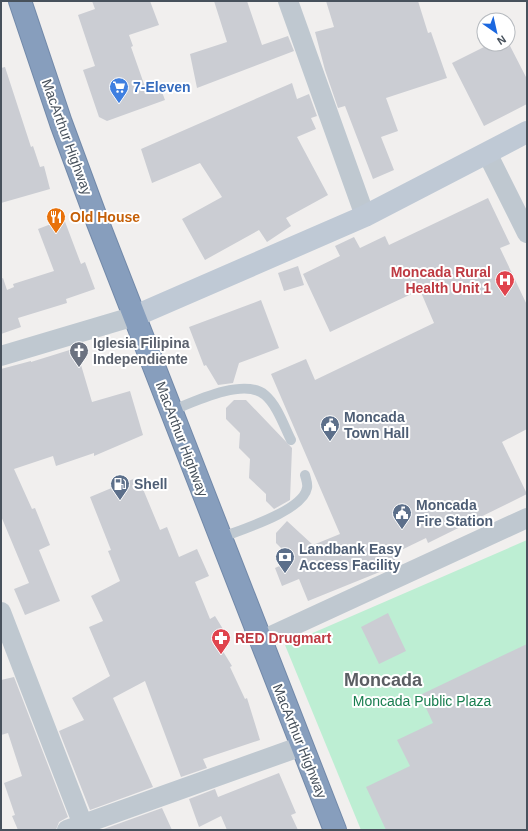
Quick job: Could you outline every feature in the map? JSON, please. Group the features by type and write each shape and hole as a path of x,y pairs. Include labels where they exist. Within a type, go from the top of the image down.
{"highway":[{"name":"MacArthur Highway","path":"20,1 61,123 220,538 335,830"}],"street":[{"path":"288,1 364,216"},
{"path":"1,356 135,316 364,216 527,132"},
{"path":"487,153 527,233"},
{"path":"260,641 527,518"},
{"path":"1,612 78,828 302,746"}],"lane":[{"path":"171,411 215,394 240,389 256,389 265,395 278,413 291,440"},
{"path":"220,538 284,512 302,496 307,488 305,475"}],"green space":[{"name":"Moncada Public Plaza","path":"527,540 527,830 361,830 285,645"}],"building":[{"path":"92,1 150,1 159,25 129,35 133,46 131,47 144,84 157,79 165,100 107,121 99,117 83,70 95,66 78,15 95,9"},
{"path":"214,1 247,1 262,45 288,36 294,51 197,88 190,54 227,42"},
{"path":"326,1 418,1 428,33 431,32 447,78 386,98 398,131 381,137 394,170 373,179 345,106 338,108 325,70 315,32 334,27"},
{"path":"476,51 513,52 527,79 527,104 484,126 452,63"},
{"path":"5,67 31,147 33,146 40,167 44,166 50,189 1,203 1,68"},
{"path":"292,83 297,99 309,94 317,116 311,118 316,129 297,137 328,195 286,218 291,226 267,242 259,230 205,260 182,219 222,197 200,163 152,183 141,149"},
{"path":"488,198 510,244 500,248 527,305 527,429 502,442 527,494 428,543 426,538 393,554 397,565 308,601 299,579 282,586 275,568 293,560 276,543 276,533 287,521 313,545 340,534 271,374 306,359 315,380 434,323 420,290 330,332 303,274 340,256 335,246 354,237 360,248 385,236 389,245"},
{"path":"64,219 81,264 85,262 95,289 66,299 67,303 18,318 21,327 1,334 1,279 3,278 7,290 14,287 13,284 54,271 38,229"},
{"path":"298,266 304,285 284,291 278,273"},
{"path":"261,300 279,348 239,363 233,383 218,385 206,365 204,366 189,327"},
{"path":"76,348 92,402 130,391 143,435 94,456 94,453 56,466 53,456 14,469 32,509 35,508 50,545 39,550 60,601 25,615 14,589 29,583 1,516 1,369 31,362"},
{"path":"234,400 246,400 292,448 290,500 274,509 266,501 266,494 249,478 250,459 239,448 240,433 226,419 226,408"},
{"path":"138,477 160,530 167,527 179,557 197,549 209,576 195,582 210,619 215,616 226,634 216,640 232,666 230,667 245,699 247,698 260,740 203,759 207,768 181,777 145,681 113,698 153,787 90,810 59,731 84,720 72,698 110,676 89,627 103,621 91,596 120,581 108,551 111,550 90,497"},
{"path":"388,613 406,651 379,664 361,627"},
{"path":"527,644 527,830 386,830 366,787 410,766 397,740 433,723 420,695"},
{"path":"14,677 68,817 59,822 56,830 18,830 12,816 15,815 4,783 22,776 8,733 1,735 1,680"},
{"path":"279,773 296,813 291,815 298,830 227,830 221,816 199,827 189,799 215,789 218,797"},
{"path":"162,808 172,830 101,830"}],"place":[{"name":"7-Eleven","path":"119,104"},
{"name":"Old House","path":"56,234"},
{"name":"Moncada Rural Health Unit 1","path":"505,297"},
{"name":"Iglesia Filipina Independiente","path":"79,368"},
{"name":"Moncada Town Hall","path":"330,442"},
{"name":"Shell","path":"120,501"},
{"name":"Moncada Fire Station","path":"402,530"},
{"name":"Landbank Easy Access Facility","path":"285,574"},
{"name":"RED Drugmart","path":"221,655"}],"district":[{"name":"Moncada","path":"383,680"}]}
